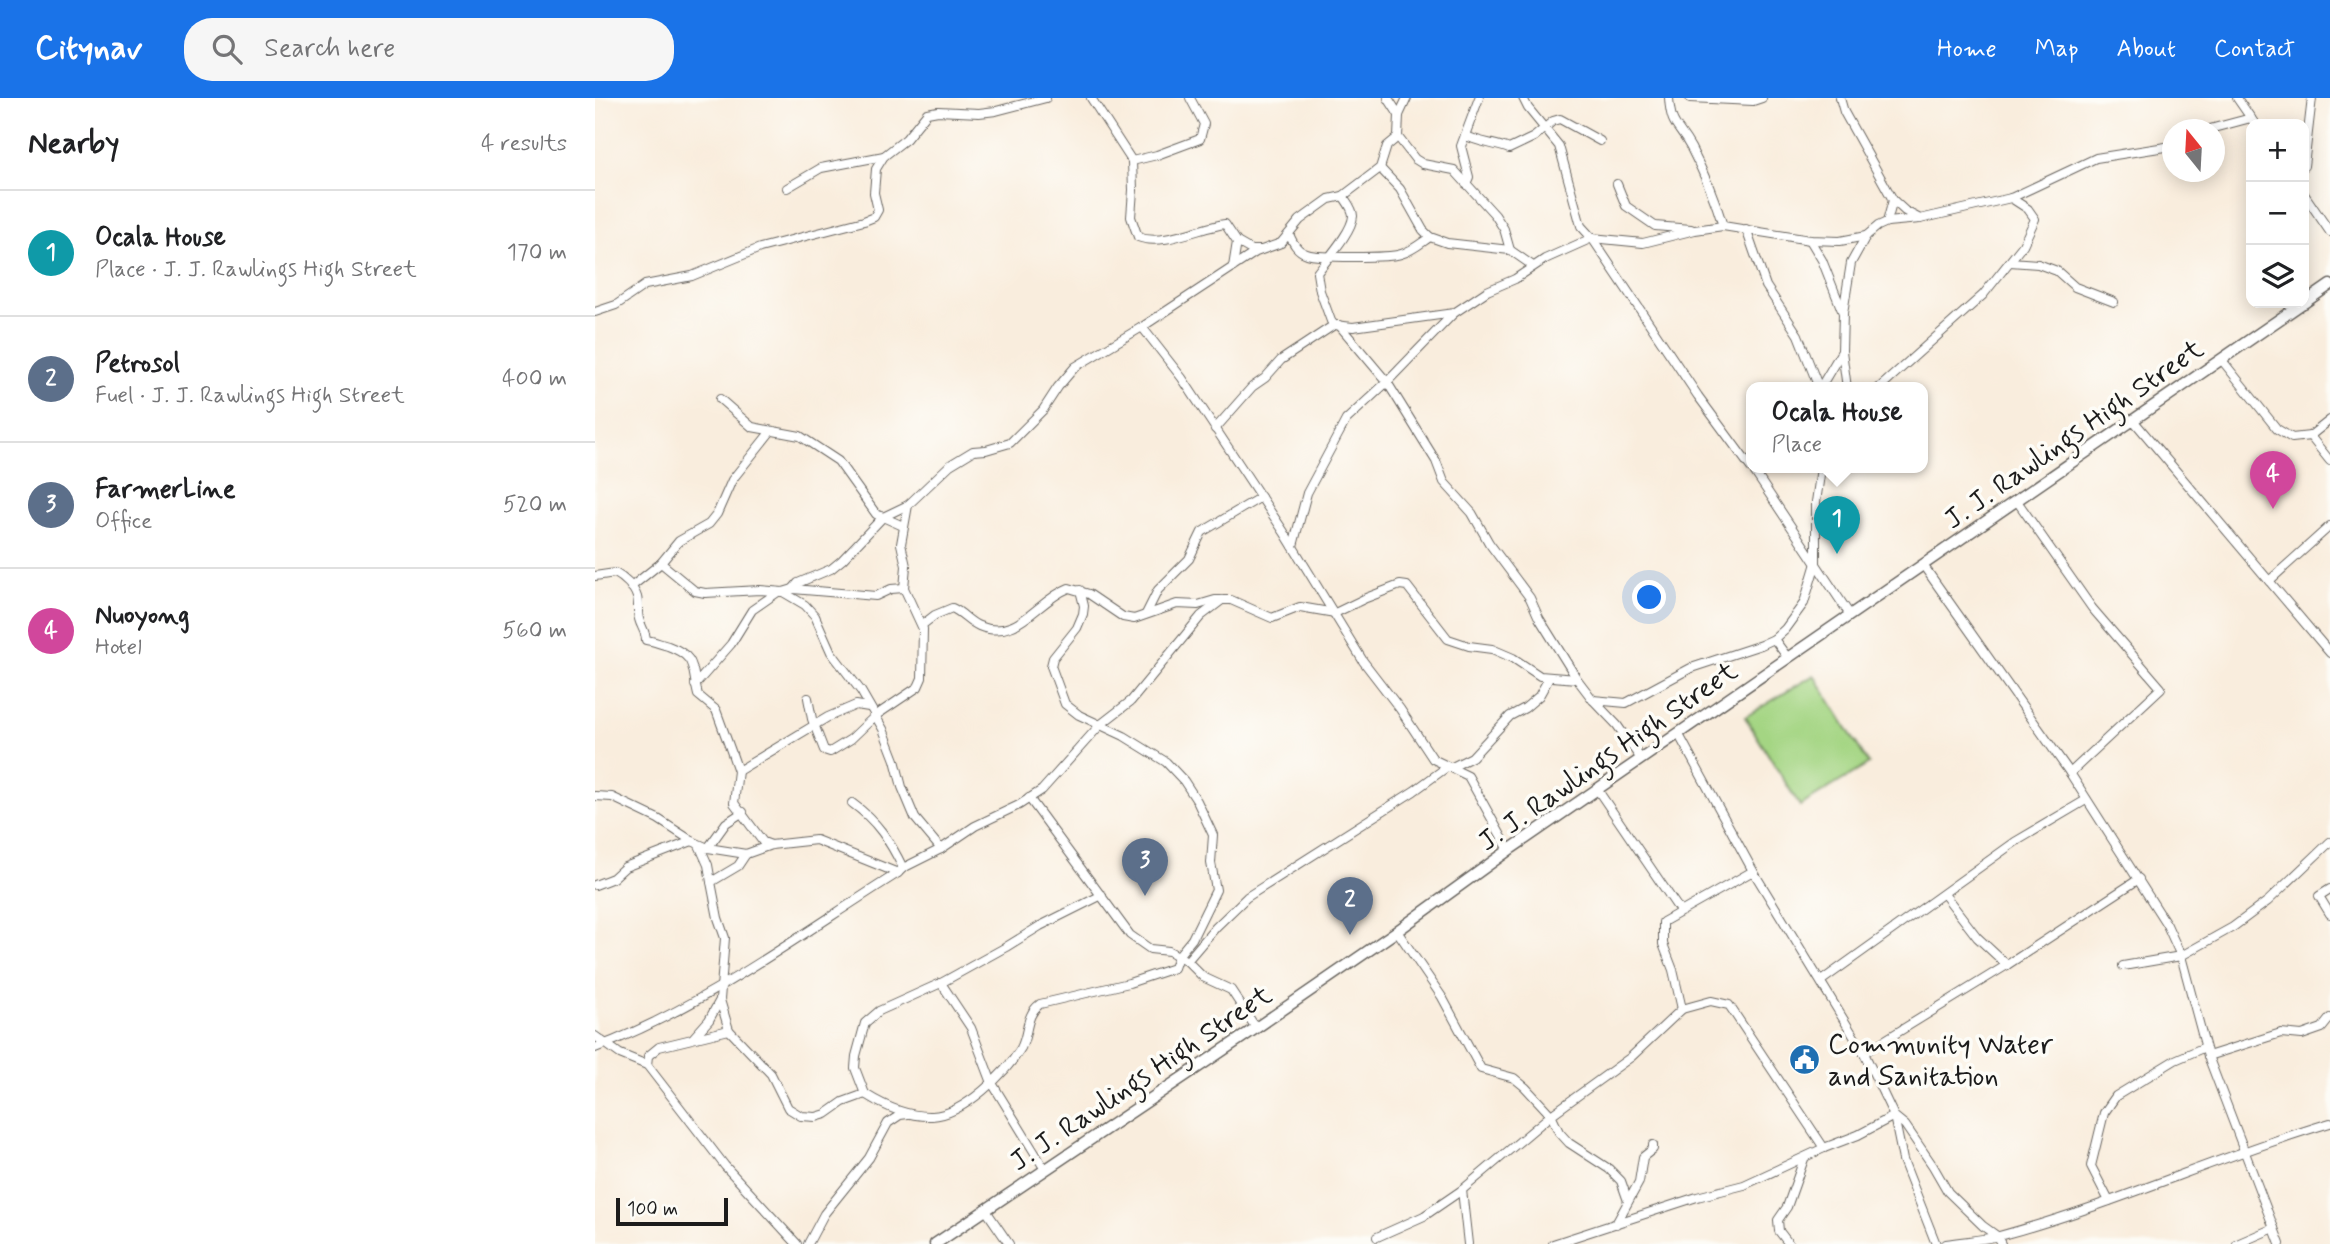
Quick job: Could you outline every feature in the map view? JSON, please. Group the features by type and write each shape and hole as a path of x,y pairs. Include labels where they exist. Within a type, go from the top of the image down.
{"main road":[{"name":"J. J. Rawlings High Street","path":"2309,300 2330,285"},
{"name":"J. J. Rawlings High Street","path":"935,1244 1044,1168 1256,1028 1397,931 1509,849 2297,308"}],"street":[{"path":"595,313 615,305 645,285 692,276 760,248 874,217 878,210 874,193 876,169 884,156 906,139 927,113 996,111 1046,98"},
{"path":"1091,98 1132,161 1131,217 1138,237 1145,240 1167,237 1225,225 1237,242 1251,250 1263,250"},
{"path":"1132,161 1200,139 1204,124 1190,98"},
{"path":"1388,98 1399,115"},
{"path":"1467,184 1469,177 1461,146 1479,98"},
{"path":"1524,98 1544,129 1559,146 1583,229 1592,238 1698,396 1746,461"},
{"path":"1669,98 1674,124 1690,145 1714,195 1724,226"},
{"path":"1691,98 1753,101 1762,98"},
{"path":"1840,98 1844,112 1893,200 1920,219"},
{"path":"2237,98 2252,119"},
{"path":"2309,124 2312,98"},
{"path":"1403,99 1398,137 1415,159 1423,164 1454,170 1504,229 1510,250"},
{"path":"1465,135 1472,140 1494,143 1509,149 1534,137 1553,121 1560,119 1600,141"},
{"path":"2225,126 2246,122"},
{"path":"793,589 798,583 831,569 842,561 883,517 908,505 964,455 1010,443 1043,411 1075,367 1233,267 1280,243 1300,220 1316,208 1329,199 1343,196 1380,169 1387,146 1398,137"},
{"path":"1293,546 1307,493 1346,420 1454,313 1533,266 1592,238 1643,243 1724,226 1810,240 1840,241 1866,236 1887,222 1920,219 2011,198 2096,158 2162,148"},
{"path":"787,188 821,168 884,156"},
{"path":"1380,169 1400,189 1423,230 1430,237 1447,243 1510,250 1533,266"},
{"path":"1617,184 1626,206 1655,226 1695,230"},
{"path":"1343,196 1353,216 1349,230 1317,273 1320,291 1337,325 1387,382 1436,461 1444,482 1472,513 1489,543 1530,598 1539,618 1577,679 1617,725 1641,759"},
{"path":"1886,382 1983,295 2023,245 2035,219 2028,209 2011,198"},
{"path":"1887,222 1893,200"},
{"path":"2309,201 2330,232"},
{"path":"1655,226 1658,241"},
{"path":"1746,229 1766,286 1798,335 1817,382"},
{"path":"1289,234 1294,246 1305,254 1377,258 1410,251 1430,237"},
{"path":"1846,382 1842,351 1843,313 1851,262 1866,236"},
{"path":"1810,240 1822,260 1843,313"},
{"path":"1233,267 1237,242"},
{"path":"2010,262 2039,264 2068,279 2075,287 2114,302"},
{"path":"1215,429 1252,387 1265,378 1281,360 1337,325 1353,327 1454,313"},
{"path":"1142,327 1182,378 1293,546 1363,661 1424,748 1433,759 1468,776 1509,849"},
{"path":"1823,382 1842,351"},
{"path":"2221,359 2277,429 2292,438 2311,436 2330,420"},
{"path":"720,399 747,424 800,436 838,461 871,510 903,526"},
{"path":"2133,420 2330,653"},
{"path":"631,587 661,563 679,541 709,524 717,514 732,480 771,431"},
{"path":"2311,436 2330,460"},
{"path":"1754,473 1850,615"},
{"path":"1593,700 1626,703 1691,668 1774,639 1785,629 1804,603 1816,563 1816,502 1820,473"},
{"path":"1146,614 1158,590 1186,563 1202,532 1261,498"},
{"path":"2017,501 2092,608 2161,688 2070,773"},
{"path":"808,698 814,726 824,750 830,752 851,739 875,716 918,687 921,682 922,625 904,588 906,566 901,544 908,505"},
{"path":"2269,581 2330,526"},
{"path":"661,563 695,592 781,592 793,589 876,596 891,589 904,588"},
{"path":"1923,565 2070,773 2167,925 2181,956 2206,1051 2280,1244"},
{"path":"595,576 615,573 627,581 637,596 637,612 646,640 680,650 688,657 698,695 716,710 738,771 734,803 764,842 771,845"},
{"path":"922,625 935,615 952,608 977,625 1007,630 1069,588 1080,590 1123,617 1135,619 1177,604 1198,605 1222,600 1245,605 1268,618 1300,607 1335,613 1400,585 1407,586 1448,639 1469,646 1492,649 1513,658 1540,676 1577,679"},
{"path":"808,1244 824,1214 869,1158 888,1123 900,1115 934,1116 954,1110 992,1083 1022,1046 1032,1009 1039,1004 1129,983 1174,968 1178,956 1192,939 1216,890 1211,863 1213,835 1184,781 1166,762 1124,736 1079,715 1065,704 1051,666 1053,658 1077,628 1084,606 1080,590"},
{"path":"695,685 731,644 752,610 781,592"},
{"path":"781,592 805,605 815,616 831,652 861,691 883,729 915,818 941,849"},
{"path":"595,1048 646,1028 777,952 975,826 1042,790 1100,726 1131,701 1201,616 1222,600"},
{"path":"1084,606 1098,601"},
{"path":"1774,639 1787,658"},
{"path":"1187,961 1247,897 1449,767 1472,757 1510,716 1525,708 1538,696 1549,678"},
{"path":"738,771 828,717 856,705 869,707"},
{"path":"1678,733 1753,870 1864,1053 1894,1116 1903,1160 1936,1244"},
{"path":"595,789 658,819 700,844 746,854 771,845 816,840 901,871"},
{"path":"1597,789 1680,911"},
{"path":"595,796 612,797"},
{"path":"1029,798 1131,935 1150,949 1169,951 1187,961 1203,977 1231,990 1256,1028"},
{"path":"1821,981 2015,842 2086,800"},
{"path":"852,803 870,816 892,843 901,871"},
{"path":"595,885 613,878 625,867 700,844 743,813"},
{"path":"2123,966 2181,956 2233,927 2268,901 2330,842"},
{"path":"700,844 708,865 718,918 725,938 720,1000 729,1030 771,1074 788,1108 801,1116 826,1114 843,1102 865,1094"},
{"path":"711,882 738,866 746,854"},
{"path":"1682,1009 1673,970 1663,944 1663,922 1753,870"},
{"path":"1864,1053 2139,879"},
{"path":"2330,889 2319,896 2330,914"},
{"path":"1944,894 1977,937 2007,965"},
{"path":"911,1114 880,1103 865,1094 855,1068 865,1023 879,1011 941,983 1039,926 1102,895"},
{"path":"1397,931 1442,997 1481,1069 1514,1078 1525,1087 1551,1115 1559,1132 1569,1143 1609,1168 1621,1181 1628,1201"},
{"path":"941,983 971,1028 992,1083 1044,1168"},
{"path":"693,1038 709,1020 720,1000"},
{"path":"1377,1237 1424,1216 1462,1190 1551,1115 1631,1057 1682,1009 1711,1001 1729,1005 1824,1148"},
{"path":"2109,1201 2091,1166 2103,1113 2116,1096 2175,1060 2281,1033 2302,1035 2322,1028 2330,1017"},
{"path":"647,1065 648,1056 659,1047 729,1030"},
{"path":"595,1036 620,1054 647,1065 725,1166 797,1244"},
{"path":"1553,1244 1697,1197 1744,1185 1858,1135 1894,1116"},
{"path":"1894,1116 1905,1125 1948,1192 1999,1240"},
{"path":"1946,1244 1999,1240 2245,1150 2330,1123"},
{"path":"1616,1224 1639,1182 1643,1157 1653,1149 1653,1145"},
{"path":"1789,1244 1779,1231 1777,1220 1787,1207 1804,1159"},
{"path":"1621,1181 1639,1182"},
{"path":"1462,1190 1468,1244"},
{"path":"985,1209 1009,1244"},
{"path":"2237,1244 2274,1228"}],"green space":[{"path":"1814,675 1869,764 1800,806 1745,717"}],"place":[{"name":"Nuoyong","path":"2273,509"},
{"name":"Ocala House","path":"1837,554"},
{"name":"FarmerLine","path":"1145,896"},
{"name":"Petrosol","path":"1350,935"},
{"name":"Community Water and Sanitation","path":"1805,1059"}]}
